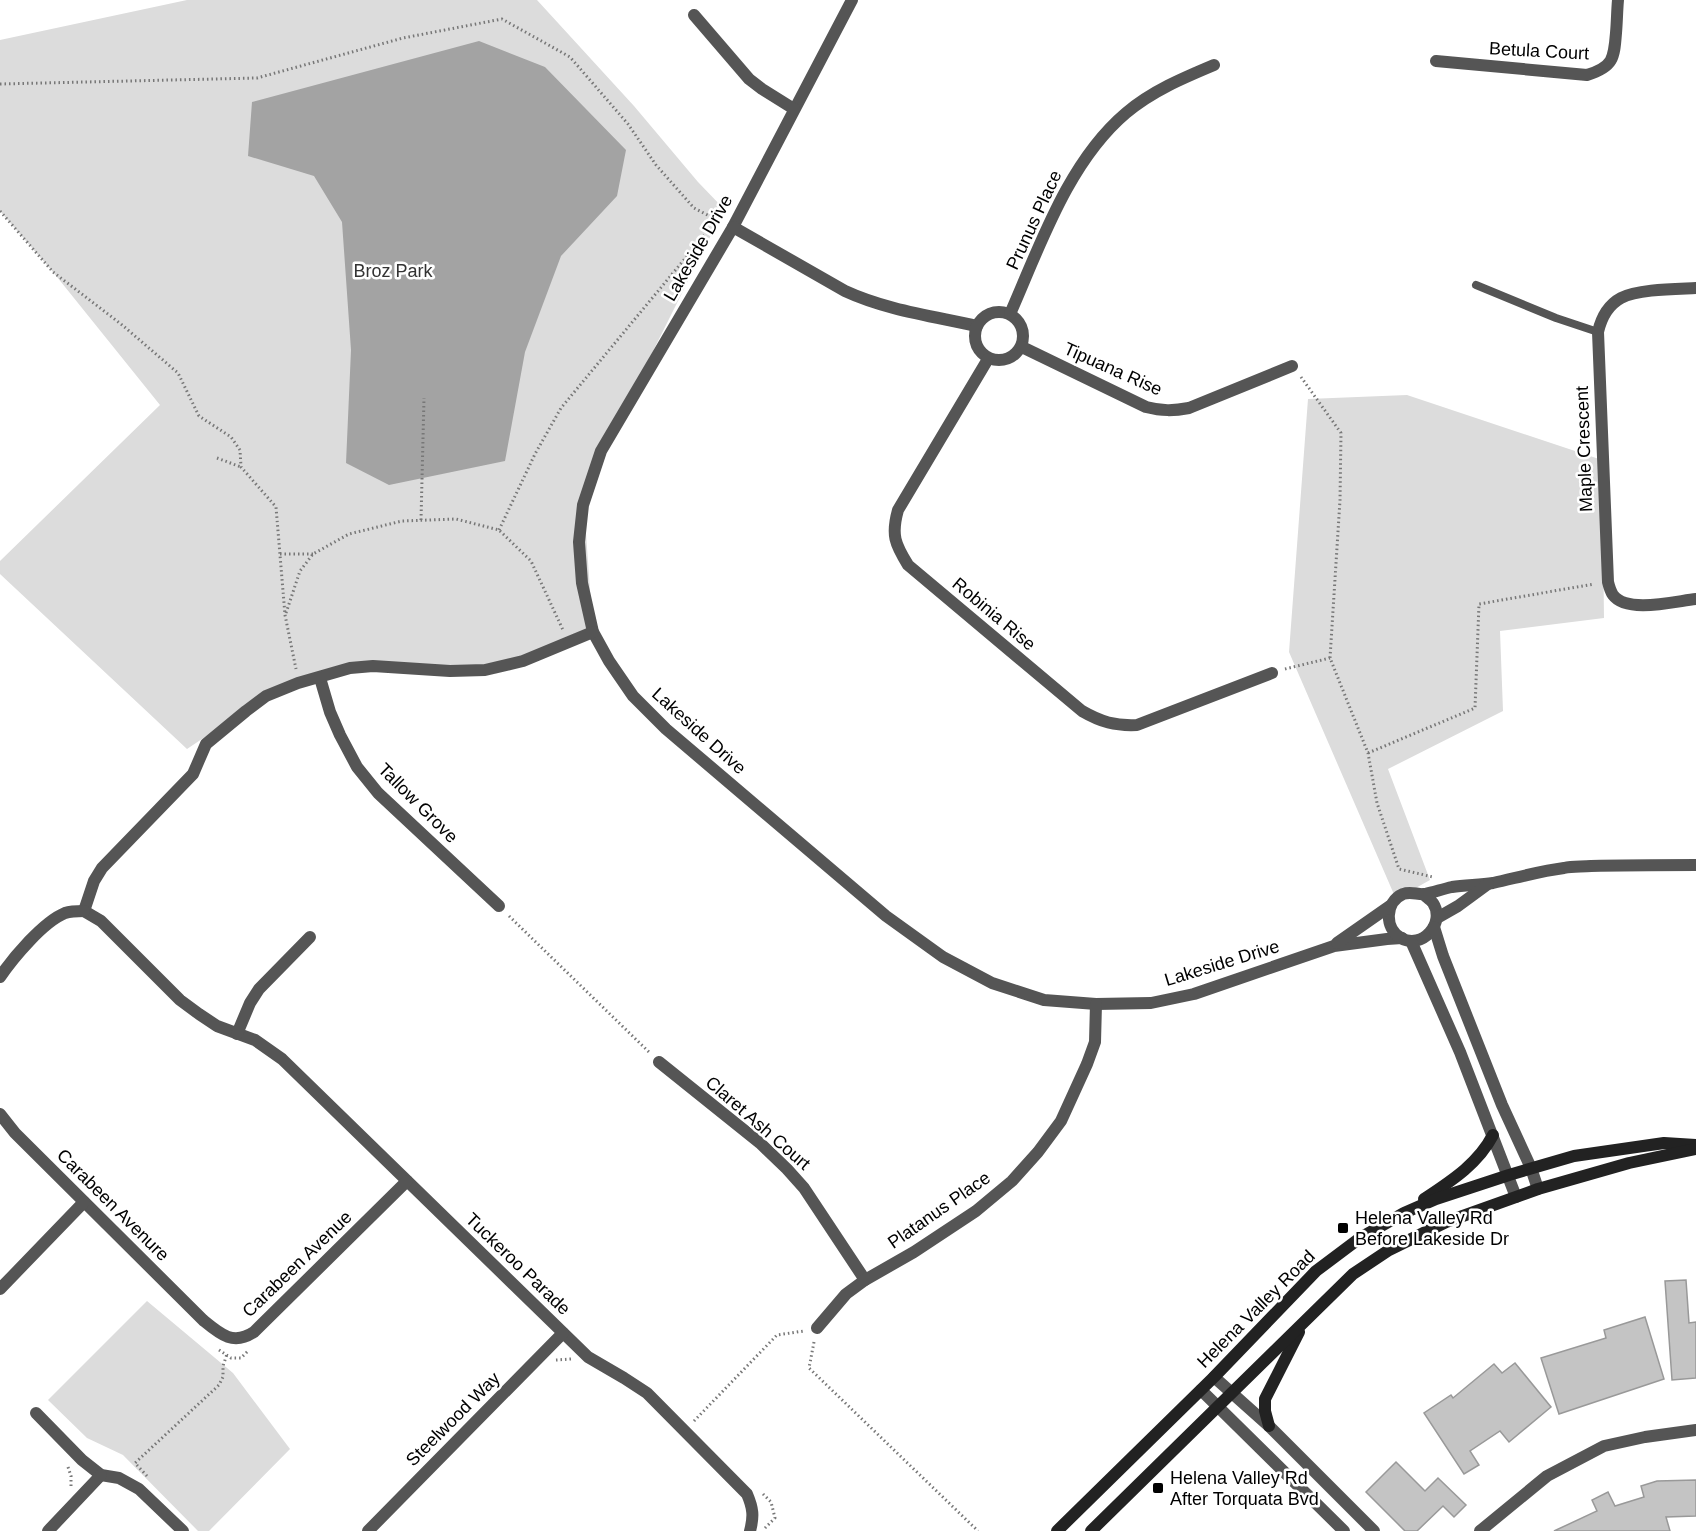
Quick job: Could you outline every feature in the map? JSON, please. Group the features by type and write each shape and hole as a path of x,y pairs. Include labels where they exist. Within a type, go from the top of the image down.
{"street":[{"name":"Lakeside Drive","path":"852,0 733,227 601,451 584,505 579,542 582,583 593,632 609,661 633,696 666,729 886,916 943,957 992,983 1044,999 1096,1004 1150,1003 1194,994 1334,946 1387,939 1420,940 1429,934 1436,922 1489,884"},
{"name":"Betula Court","path":"1436,61 1587,75 1599,71 1609,64 1615,53 1618,0"},
{"path":"694,15 749,79 794,109"},
{"name":"Prunus Place","path":"1010,314 1066,190 1077,169 1095,147 1126,113 1148,96 1182,78 1214,65"},
{"path":"733,227 863,300 977,326"},
{"name":"Maple Crescent","path":"1608,582 1598,332 1601,320 1609,307 1620,298 1636,293 1696,288"},
{"path":"1000,311 1010,314 1023,328 1022,347 1008,360 988,359 976,345 977,326 991,313 1000,311"},
{"name":"Tipuana Rise","path":"1022,347 1146,407 1160,411 1189,408 1292,366"},
{"name":"Robinia Rise","path":"988,359 897,510 893,526 894,538 908,565 1082,711 1109,723 1122,726 1137,725 1272,672"},
{"path":"1608,582 1613,595 1622,602 1635,606 1696,599"},
{"path":"0,977 11,961 51,920 67,912 84,911 94,881 102,868 193,774 206,744 266,696 298,683 350,668 373,666 450,671 484,670 523,661 593,632"},
{"name":"Tallow Grove","path":"320,678 330,712 340,735 357,766 378,793 499,906"},
{"name":"Lakeside Drive","path":"1334,946 1390,906 1404,893 1423,894 1446,888 1489,884 1565,867 1696,865"},
{"path":"1423,894 1434,904 1443,956 1538,1189"},
{"path":"1390,906 1388,918 1392,930 1406,940 1460,1052 1516,1197"},
{"name":"Tuckeroo Parade","path":"84,911 101,921 180,1000 217,1026 255,1040 282,1059 588,1357 647,1393 747,1494 753,1506 754,1519 750,1531"},
{"path":"237,1034 250,1003 259,989 310,937"},
{"name":"Platanus Place","path":"817,1328 846,1294 976,1211 1012,1181 1038,1152 1061,1121 1087,1064 1095,1042 1096,1004"},
{"name":"Claret Ash Court","path":"659,1062 760,1143 788,1169 804,1188 866,1280"},
{"name":"Carabeen Avenure","path":"0,1114 15,1133 203,1320 228,1338"},
{"path":"1404,1213 1473,1163 1486,1148 1493,1135"},
{"name":"Helena Valley Road","path":"1057,1531 1214,1377 1316,1271 1360,1238 1404,1213 1456,1192 1574,1156 1664,1143 1696,1147"},
{"name":"Helena Valley Road","path":"1091,1531 1353,1274 1389,1250 1446,1222 1538,1189 1696,1147"},
{"name":"Carabeen Avenue","path":"228,1338 247,1337 254,1332 407,1181"},
{"path":"0,1289 84,1202"},
{"path":"1269,1426 1265,1399 1306,1321"},
{"name":"Steelwood Way","path":"369,1531 563,1333"},
{"path":"1214,1377 1269,1426 1374,1531"},
{"path":"1201,1390 1344,1531"},
{"path":"36,1413 82,1460 101,1475 119,1479 139,1489 183,1531"},
{"path":"1482,1530 1547,1476 1604,1446 1696,1430"},
{"path":"48,1531 101,1475"}],"lane":[{"path":"1476,285 1556,318 1598,332"}],"path":[{"path":"0,84 256,78 403,38 502,19 570,57 628,124 656,165 694,208 733,227"},
{"path":"0,212 53,272 121,324 178,373 198,416 231,437 240,450 241,467"},
{"path":"499,530 535,454 561,408 717,220"},
{"path":"1292,366 1341,433 1340,500 1330,658 1368,753 1377,803 1399,869 1442,878 1446,888"},
{"path":"421,520 423,398"},
{"path":"217,458 241,467 276,507 285,615 298,683"},
{"path":"285,615 300,571 313,554 349,534 402,520 456,519 499,530 531,561 569,642"},
{"path":"280,554 313,554"},
{"path":"1368,753 1475,708 1479,604 1608,582"},
{"path":"1272,672 1330,658"},
{"path":"499,906 659,1062"},
{"path":"684,1431 777,1335 817,1328 809,1368 978,1531"},
{"path":"139,1489 149,1478 135,1463 219,1385 223,1377 228,1338"},
{"path":"67,1464 71,1476 70,1490"}],"green space":[{"name":"Broz Park","path":"187,0 537,0 724,209 625,407 584,505 593,632 485,670 373,666 266,696 187,749 0,574 0,561 160,405 53,272 0,211 0,40"},
{"path":"1407,395 1602,460 1604,618 1500,631 1503,711 1388,769 1430,880 1396,899 1289,652 1308,399"},
{"path":"147,1301 233,1373 290,1449 209,1531 198,1531 123,1455 87,1438 48,1400"}],"shaded area":[{"path":"479,41 545,67 626,150 617,196 561,256 525,352 505,461 389,485 346,463 351,350 342,222 314,176 248,156 252,102"}],"building":[{"path":"1686,1280 1689,1323 1696,1322 1696,1378 1672,1380 1665,1281"},
{"path":"1645,1317 1664,1379 1559,1414 1541,1358 1606,1338 1604,1330"},
{"path":"1515,1363 1551,1407 1509,1442 1500,1431 1470,1451 1479,1465 1464,1474 1424,1413 1451,1395 1453,1398 1494,1364 1502,1373"},
{"path":"1396,1462 1425,1491 1438,1478 1466,1505 1454,1517 1443,1506 1417,1531 1405,1531 1366,1492"},
{"path":"1696,1480 1696,1516 1666,1517 1670,1531 1554,1531 1597,1511 1592,1500 1608,1492 1615,1506 1644,1497 1641,1486 1657,1481"}],"place":[{"name":"Helena Valley Rd Before Lakeside Dr","path":"1343,1228"},
{"name":"Helena Valley Rd After Torquata Bvd","path":"1158,1488"}]}
